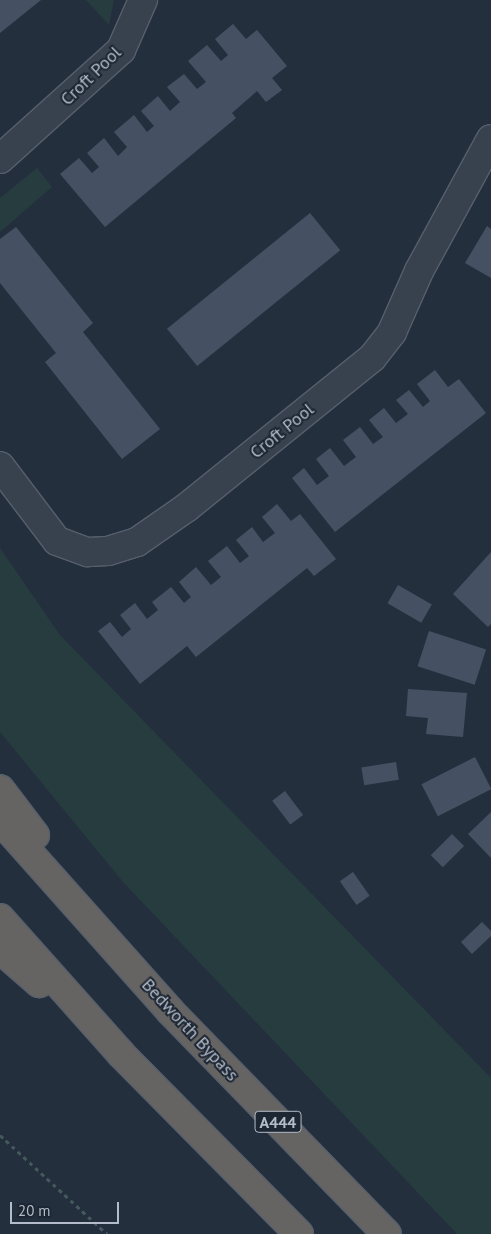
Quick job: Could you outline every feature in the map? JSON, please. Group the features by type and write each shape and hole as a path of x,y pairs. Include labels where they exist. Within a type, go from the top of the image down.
{"highway":[{"path":"0,789 170,1011"},
{"name":"Bedworth Bypass","path":"0,820 170,1011 387,1234"},
{"path":"0,918 121,1054 299,1234"},
{"path":"0,949 121,1054"}],"street":[{"name":"Croft Pool","path":"0,159 121,50 143,0"},
{"name":"Croft Pool","path":"0,466 58,541 88,552 108,551 137,542 186,508 372,358 392,332 418,271 490,143"}],"path":[{"path":"0,1135 107,1234"}],"green space":[{"path":"86,0 114,0 109,25"},
{"path":"37,168 52,187 0,232 0,198"},
{"path":"0,548 60,635 491,1078 491,1234 457,1234 123,882 0,732"}],"building":[{"path":"0,0 41,0 0,33"},
{"path":"233,24 246,39 257,30 287,66 272,78 282,90 266,102 257,91 232,113 236,118 105,227 60,174 79,158 92,173 99,167 87,153 104,138 118,156 127,147 114,132 134,115 147,132 154,126 141,111 158,96 170,111 180,102 167,87 184,74 197,89 206,82 188,61 207,45 221,61 228,55 215,39"},
{"path":"310,213 340,250 197,366 167,329"},
{"path":"487,226 491,229 491,278 465,263"},
{"path":"16,227 93,323 83,332 160,429 122,459 45,362 56,353 0,283 0,239"},
{"path":"435,370 448,387 459,379 486,413 335,532 292,478 304,468 317,485 329,476 316,459 330,448 344,466 356,457 343,440 360,427 373,444 383,437 369,420 384,408 396,423 408,414 396,400 409,390 423,407 430,401 417,384"},
{"path":"277,504 291,521 300,514 336,559 314,576 307,568 196,657 187,646 140,684 98,631 110,622 122,637 131,629 120,615 135,603 147,619 158,610 152,602 171,587 184,603 191,597 179,582 196,567 211,585 221,577 208,561 227,546 240,563 249,556 236,540 252,527 263,542 275,533 262,517"},
{"path":"491,552 491,624 488,627 453,594"},
{"path":"398,585 432,604 421,623 388,603"},
{"path":"429,631 486,650 475,685 418,666"},
{"path":"408,689 467,693 463,737 426,734 428,718 406,716"},
{"path":"475,757 491,789 438,816 422,784"},
{"path":"396,762 399,780 364,785 361,767"},
{"path":"285,791 303,815 290,825 272,801"},
{"path":"491,812 491,858 468,834"},
{"path":"452,834 464,846 443,867 431,855"},
{"path":"353,872 370,896 357,905 340,881"},
{"path":"482,922 491,931 491,936 472,954 461,942"}]}
